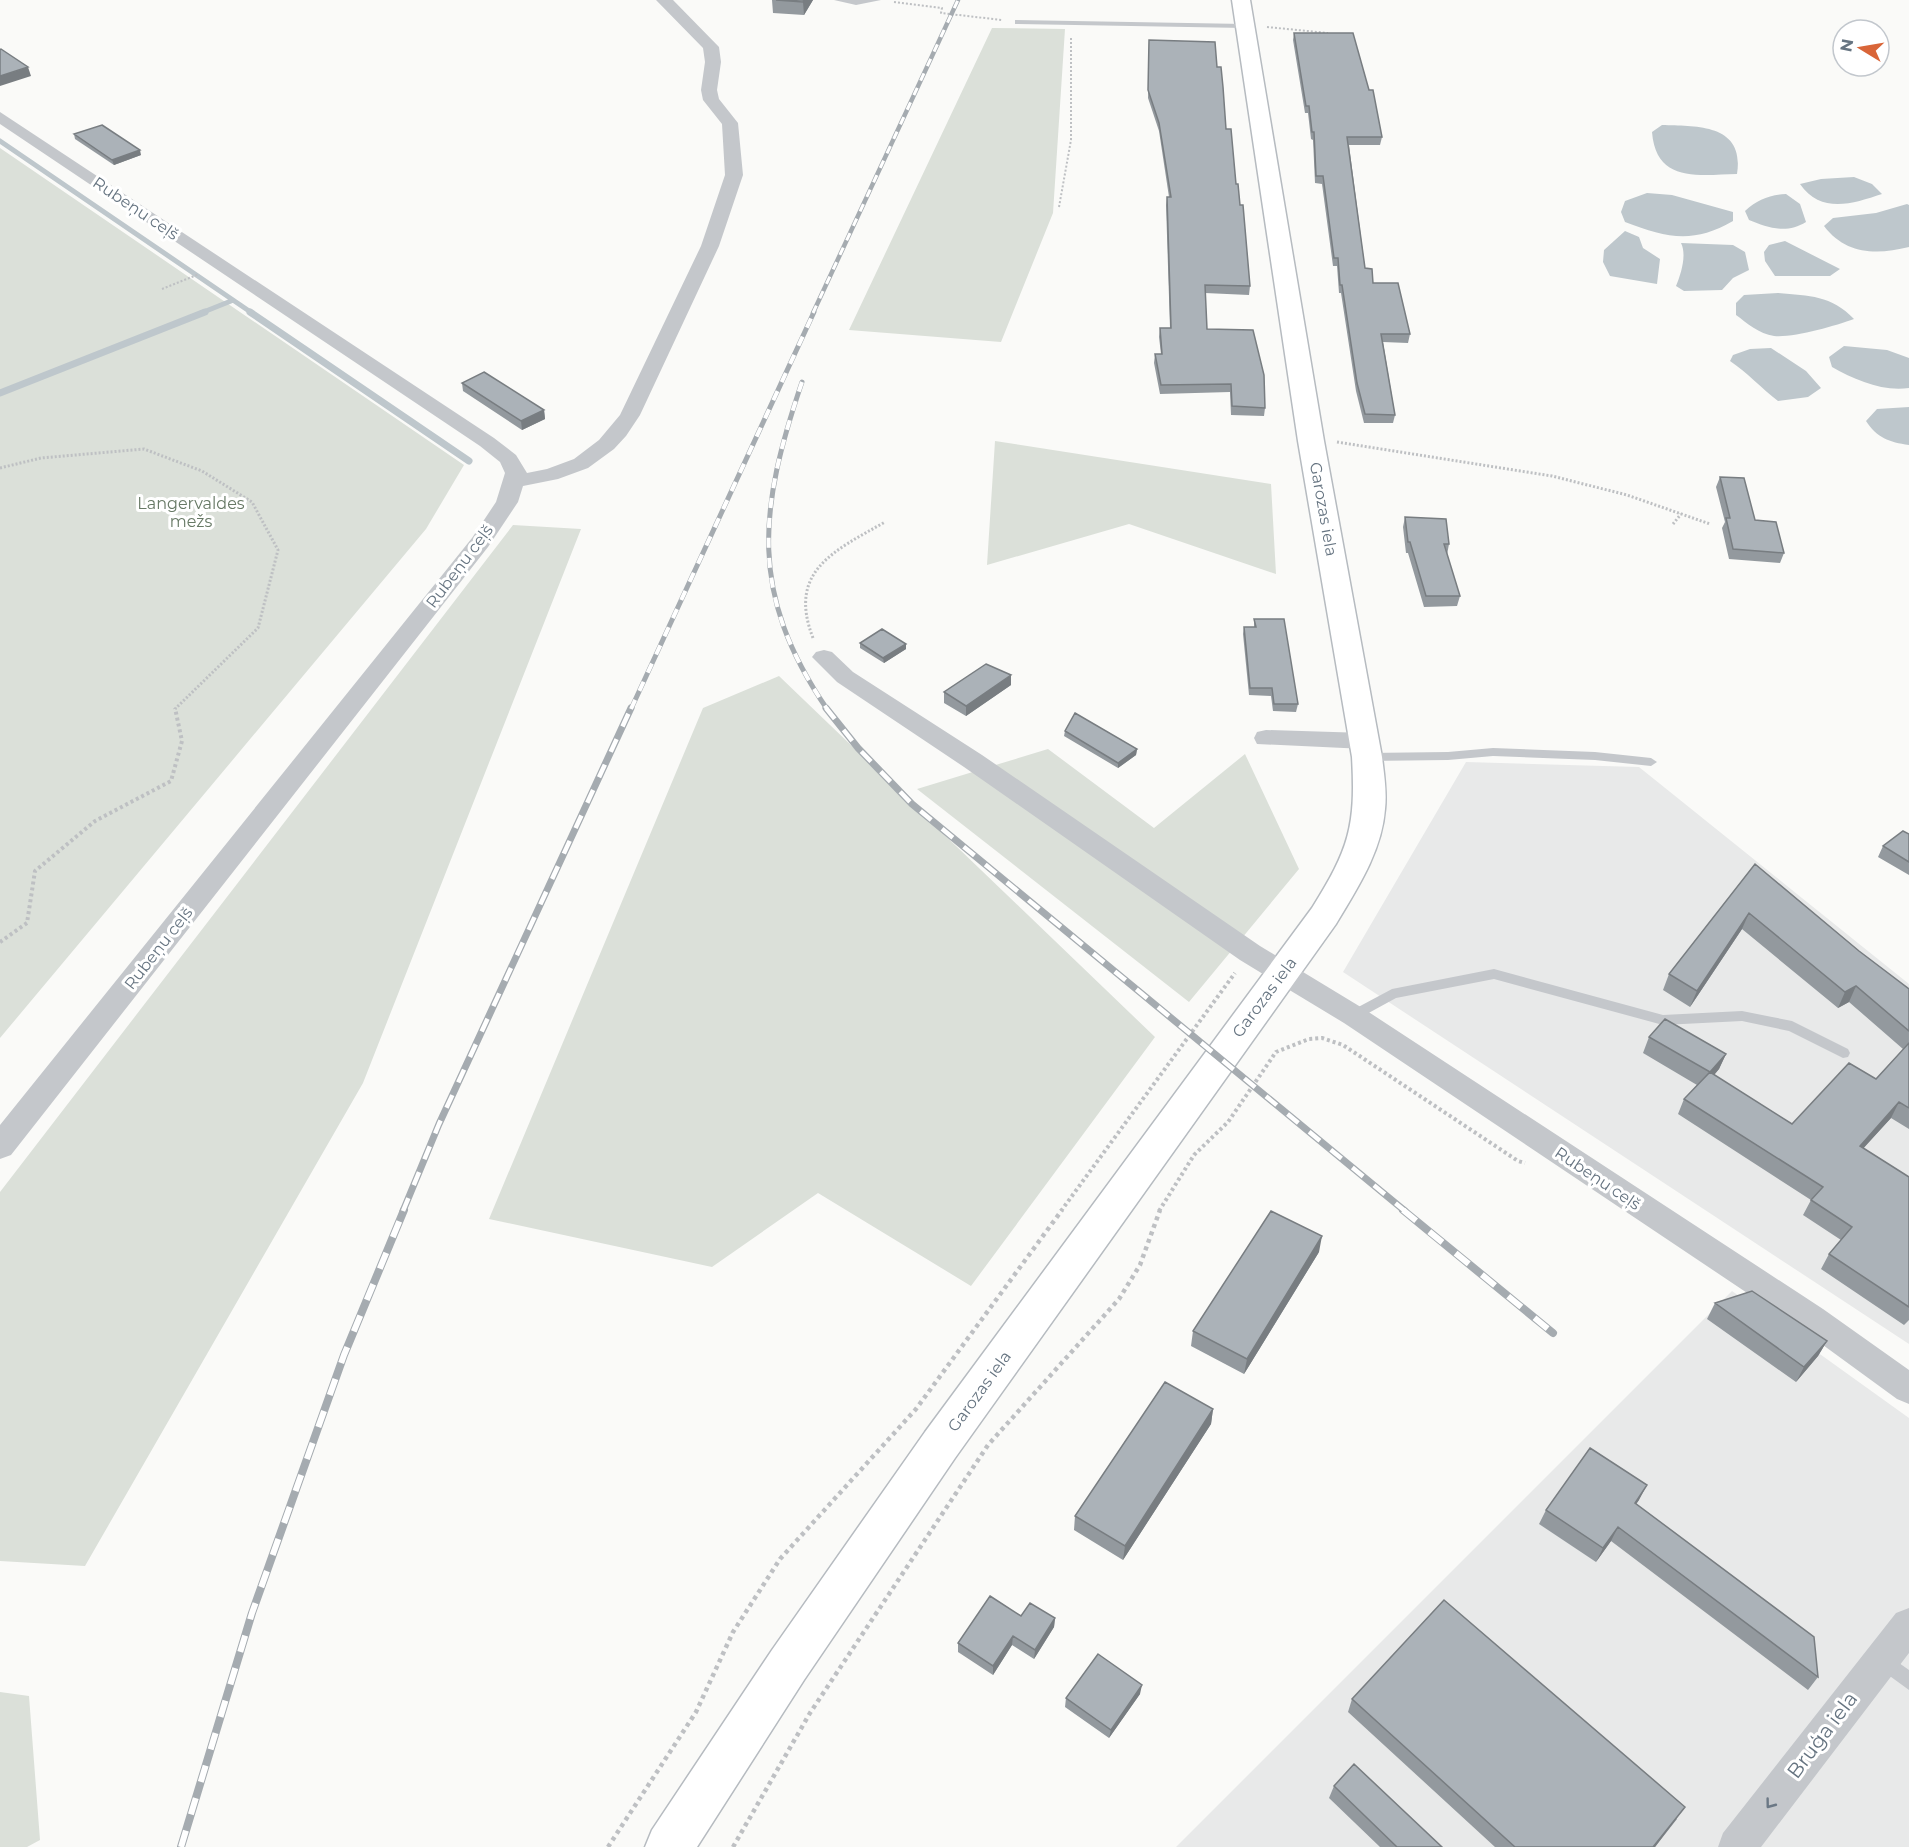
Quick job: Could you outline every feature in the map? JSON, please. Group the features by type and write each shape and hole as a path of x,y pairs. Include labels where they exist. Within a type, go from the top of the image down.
{"main road":[{"name":"Garozas iela","path":"669,1847 867,1548 1191,1095 1324,916 1348,876 1361,847 1370,808 1366,749 1311,441 1243,13"}],"street":[{"path":"514,481 550,477 572,470 594,458 616,437 630,415 710,246 734,175 730,123 711,100 709,90 713,62 711,47 664,0"},
{"name":"Rubeņu ceļš","path":"0,117 487,442 509,459 516,473 507,502 480,542 0,1147"},
{"name":"Rubeņu ceļš","path":"824,657 845,677 973,761 1250,953 1354,1016 1554,1148 1812,1319 1909,1389"},
{"path":"1266,738 1366,749"},
{"name":"Bruģa iela","path":"1737,1847 1909,1625"}],"lane":[{"path":"838,0 856,3 877,0"},
{"path":"1018,22 1074,23 1243,13"},
{"path":"1366,749 1448,756 1493,752 1585,755 1651,762"},
{"path":"1354,1016 1392,994 1494,974 1663,1020 1742,1016 1792,1026 1843,1053"},
{"path":"1881,1659 1909,1682"}],"path":[{"path":"889,0 942,8 941,13 1018,22"},
{"path":"1243,13 1331,33"},
{"path":"1059,207 1067,173 1071,140 1071,32 1074,23"},
{"path":"162,289 202,273"},
{"path":"1311,441 1379,447 1552,476 1627,495 1710,524"},
{"path":"0,468 41,459 144,449 202,471 252,502 278,550 258,628 175,708 182,741 171,781 95,821 35,871 27,923 0,942"},
{"path":"1673,524 1681,514"},
{"path":"824,657 808,629 803,604 807,582 823,562 838,550 885,522"},
{"path":"608,1847 696,1713 733,1632 780,1559 916,1409 1250,953"},
{"path":"733,1847 810,1713 988,1445 1094,1330 1119,1299 1140,1265 1156,1218 1171,1188 1194,1155 1228,1122 1276,1052 1291,1044 1309,1039 1322,1038 1343,1045 1518,1161 1532,1164 1544,1160 1554,1148"}],"shaded area":[{"path":"1662,125 1703,128 1716,131 1726,137 1734,145 1738,158 1737,174 1694,175 1670,168 1661,160 1655,148 1652,132"},
{"path":"1854,177 1872,184 1882,194 1848,203 1827,203 1817,200 1800,184 1821,179"},
{"path":"1647,193 1672,195 1733,212 1733,221 1692,236 1667,235 1625,222 1621,212 1625,201"},
{"path":"1786,194 1800,204 1806,222 1785,229 1749,220 1745,211 1754,204 1769,197"},
{"path":"1909,205 1909,247 1874,252 1863,250 1842,243 1824,226 1833,218 1876,213"},
{"path":"1625,231 1639,237 1643,248 1660,259 1657,284 1610,276 1603,262 1604,250"},
{"path":"1785,241 1840,269 1830,276 1775,276 1765,261 1764,252 1769,245"},
{"path":"1681,243 1733,245 1745,252 1749,270 1733,278 1722,290 1684,291 1676,286 1683,259"},
{"path":"1778,293 1810,296 1828,301 1837,305 1854,319 1803,333 1774,336 1758,331 1736,315 1736,303 1744,295"},
{"path":"1844,346 1887,350 1909,358 1909,388 1879,387 1832,367 1829,357"},
{"path":"1771,348 1806,371 1821,388 1808,397 1778,401 1730,361 1733,355 1750,349"},
{"path":"1909,407 1909,445 1884,438 1875,432 1866,421 1877,409"},
{"path":"1466,762 1639,767 1909,984 1909,1344 1343,972"},
{"path":"1732,1291 1909,1418 1909,1847 1176,1847"}],"green space":[{"path":"992,28 1065,29 1053,213 1001,342 849,330"},
{"name":"Langervaldes mežs","path":"0,148 464,465 426,529 0,1038"},
{"path":"995,441 1271,484 1276,574 1129,524 987,565"},
{"path":"513,525 581,529 363,1083 85,1566 0,1561 0,1192"},
{"path":"779,676 1155,1037 971,1286 818,1193 712,1267 489,1219 703,708"},
{"path":"1048,749 1154,828 1245,754 1299,869 1189,1002 917,789"},
{"path":"0,1692 29,1696 40,1840 27,1847 0,1847"}],"building":[{"path":"776,0 804,0 803,2"},
{"path":"1294,33 1353,33 1369,90 1373,90 1382,137 1347,137 1365,268 1372,269 1373,283 1398,283 1410,334 1381,334 1395,415 1365,414 1357,383 1342,285 1340,285 1338,258 1334,258 1323,176 1316,176 1314,132 1312,132 1309,106 1306,106"},
{"path":"1149,40 1215,42 1217,67 1221,67 1226,129 1231,129 1236,184 1238,184 1240,205 1243,205 1250,286 1205,285 1207,329 1253,330 1264,375 1265,408 1232,406 1231,384 1161,385 1155,354 1162,354 1160,328 1171,328 1167,197 1171,197 1159,123 1148,90"},
{"path":"1,49 28,67 0,76"},
{"path":"102,125 140,150 112,160 74,134"},
{"path":"484,372 544,410 521,421 462,383"},
{"path":"1720,477 1744,478 1755,520 1776,522 1784,553 1733,549 1726,518 1730,518"},
{"path":"1405,517 1446,519 1449,544 1444,544 1460,596 1426,596 1410,542 1408,542"},
{"path":"1254,619 1284,619 1298,704 1274,704 1272,688 1250,688 1244,627 1256,627"},
{"path":"882,629 906,644 883,658 860,643"},
{"path":"986,664 1011,675 966,706 944,692"},
{"path":"1075,713 1137,749 1118,763 1065,731"},
{"path":"1903,831 1909,834 1909,862 1883,846"},
{"path":"1755,864 1859,951 1909,989 1909,1031 1856,986 1845,992 1749,913 1697,991 1669,974"},
{"path":"1665,1019 1726,1054 1710,1072 1649,1037"},
{"path":"1909,1043 1909,1108 1899,1102 1860,1146 1909,1177 1909,1307 1829,1254 1852,1227 1811,1200 1823,1187 1684,1099 1710,1072 1792,1124 1849,1063 1876,1079"},
{"path":"1271,1211 1322,1236 1247,1359 1193,1331"},
{"path":"1752,1291 1827,1341 1804,1367 1715,1303"},
{"path":"1165,1382 1213,1409 1125,1546 1075,1516"},
{"path":"1590,1448 1647,1485 1635,1503 1814,1637 1818,1677 1618,1527 1603,1548 1546,1510"},
{"path":"990,1596 1021,1616 1030,1603 1055,1618 1035,1650 1013,1636 993,1666 958,1643"},
{"path":"1444,1600 1685,1807 1653,1847 1515,1847 1352,1699"},
{"path":"1098,1654 1142,1685 1111,1730 1066,1698"},
{"path":"1354,1764 1442,1847 1397,1847 1334,1786"}],"waterway":[{"path":"0,141 252,313"},
{"path":"201,313 231,301"},
{"path":"0,393 205,312"},
{"path":"250,312 469,461"}],"railway":[{"path":"813,313 958,0"},
{"path":"631,709 814,312"},
{"path":"802,382 787,428 777,470 770,511 769,550 773,588 784,627 801,667 827,709"},
{"path":"403,1211 439,1124 631,708"},
{"path":"826,708 858,748 912,804 1405,1211"},
{"path":"181,1847 252,1613 344,1355 404,1210"},
{"path":"1403,1210 1553,1333"}]}
